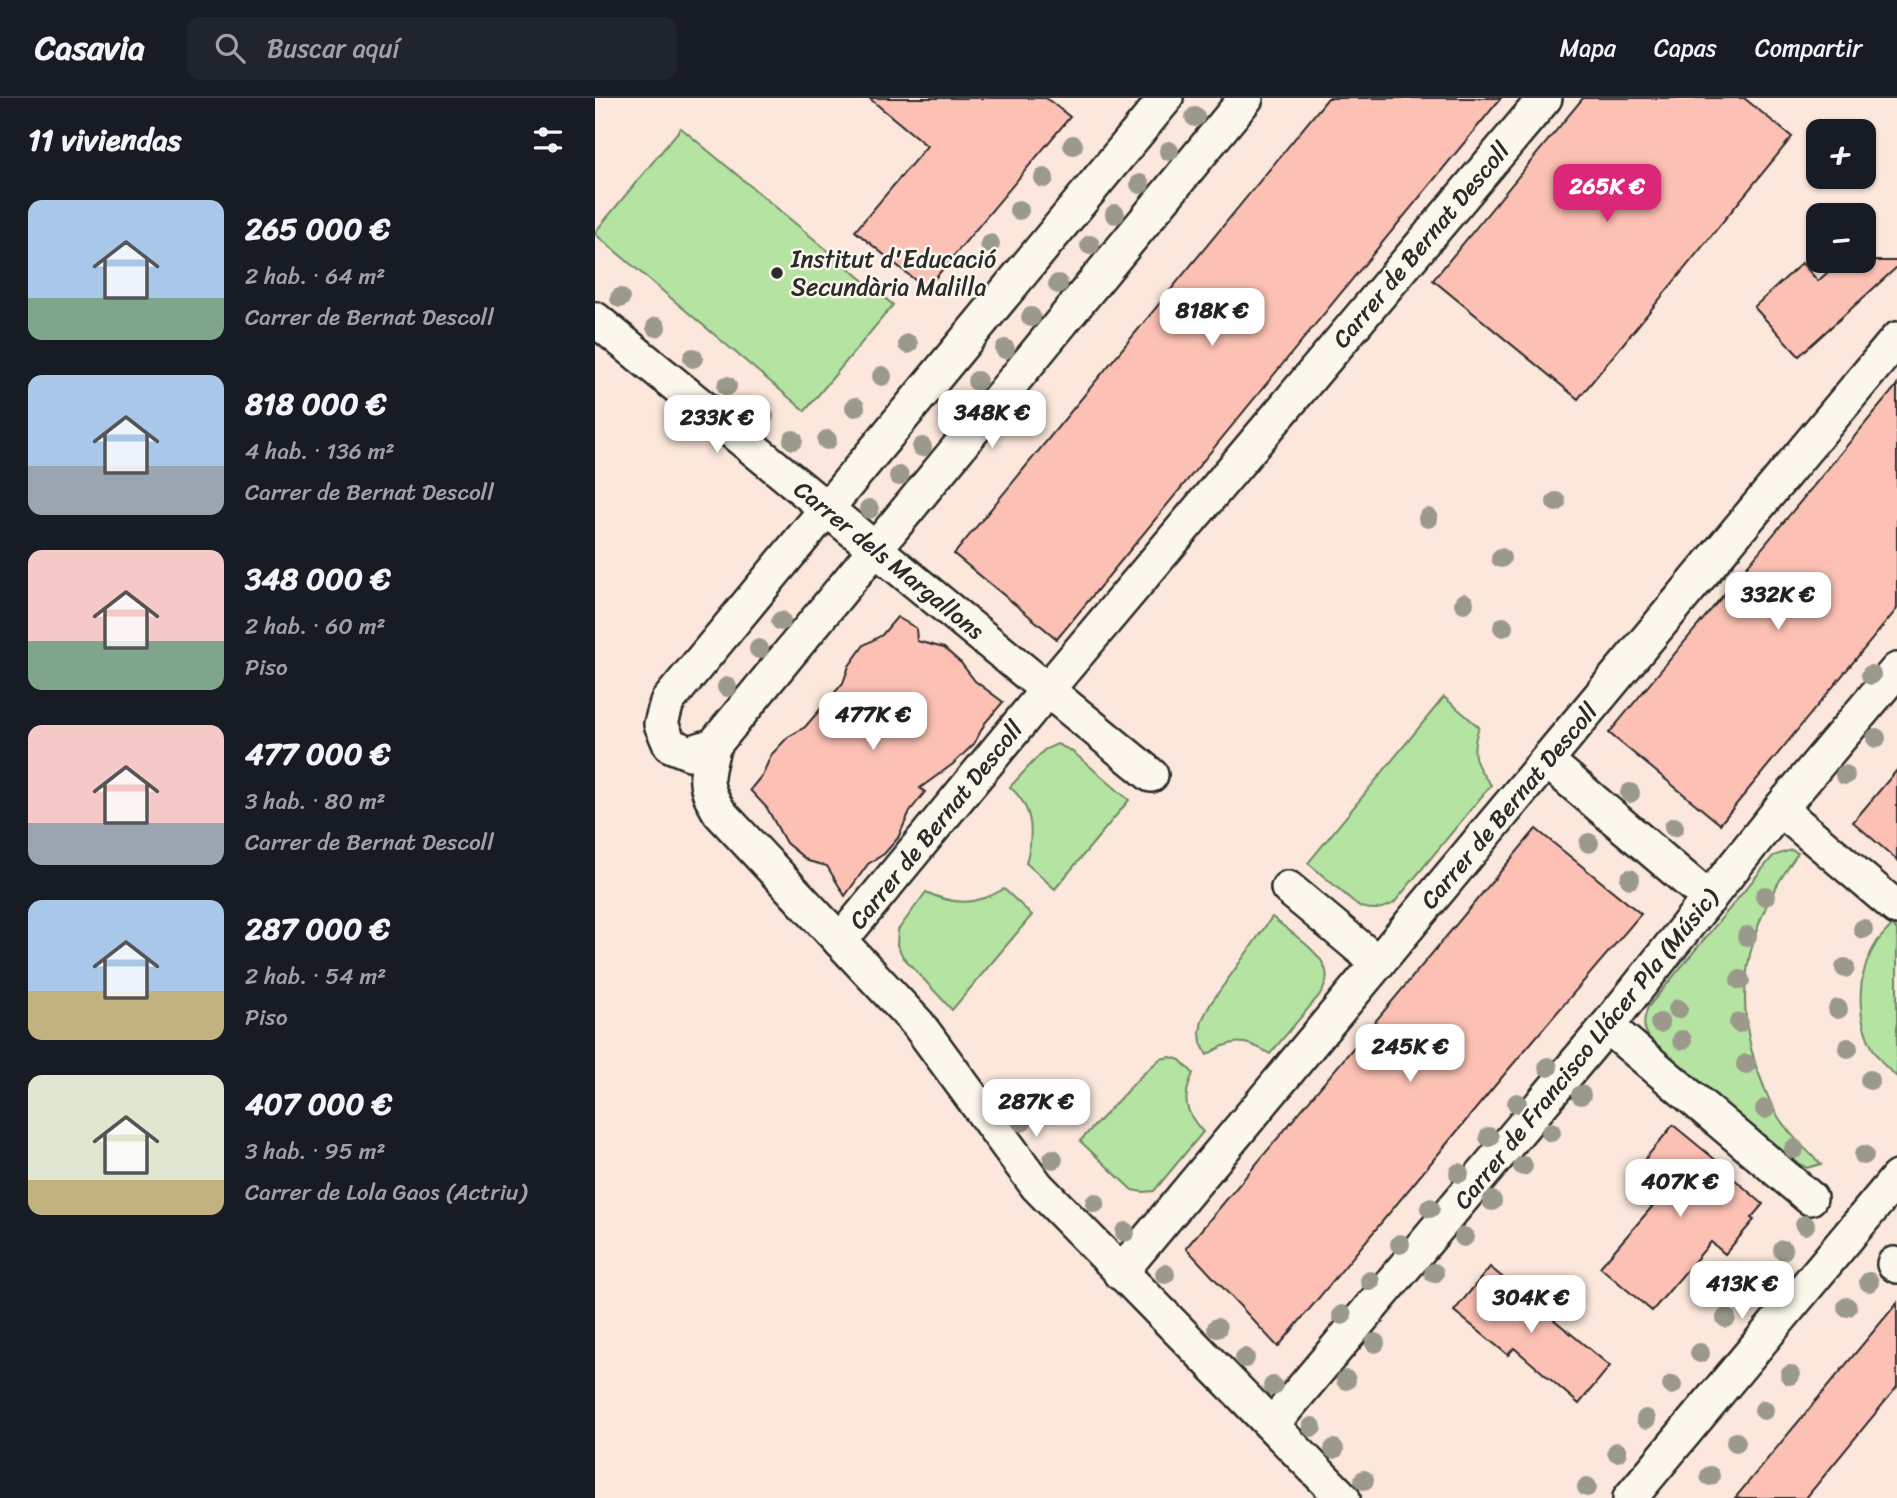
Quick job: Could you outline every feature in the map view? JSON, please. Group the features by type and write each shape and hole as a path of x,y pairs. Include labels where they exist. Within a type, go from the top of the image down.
{"street":[{"path":"714,745 690,753 670,745 661,724 667,702 1166,98"},
{"path":"1247,98 714,745 706,772 708,794 720,813 918,1024 1037,1186 1343,1498"},
{"name":"Carrer de Bernat Descoll","path":"840,941 1545,98"},
{"name":"Carrer dels Margallons","path":"595,319 1151,775"},
{"name":"Carrer de Bernat Descoll","path":"1120,1273 1897,339"},
{"name":"Carrer de Francisco Llácer Pla (Músic)","path":"1272,1425 1607,1026 1780,809 1897,670"},
{"path":"1547,761 1709,899"},
{"path":"1780,809 1897,908"},
{"path":"1288,888 1378,963"},
{"path":"1607,1026 1810,1198"},
{"path":"1630,1498 1897,1178"}],"green space":[{"path":"681,128 893,305 805,411 595,234"},
{"path":"1444,697 1479,727 1475,758 1491,785 1394,903 1377,909 1360,907 1308,863"},
{"path":"1057,744 1072,751 1129,800 1055,889 1026,863 1030,822 1024,804 1010,787 1044,750"},
{"path":"1791,850 1798,853 1768,902 1750,953 1746,975 1746,1020 1756,1065 1773,1107 1793,1136 1821,1164 1807,1168 1655,1046 1644,1024 1648,1007 1773,856"},
{"path":"1004,889 1032,915 952,1010 903,957 897,945 898,930 926,892 946,900 965,902 984,898"},
{"path":"1272,917 1311,949 1323,964 1327,977 1322,992 1270,1054 1253,1045 1238,1042 1223,1046 1207,1055 1201,1043 1202,1020 1211,1003"},
{"path":"1892,925 1897,930 1897,1077 1872,1048 1862,1018 1861,1002 1864,971 1870,956"},
{"path":"1170,1057 1180,1060 1193,1073 1187,1090 1187,1104 1192,1118 1203,1132 1154,1191 1132,1190 1080,1141 1140,1077 1160,1059"}],"building":[{"path":"869,98 1046,98 1070,117 926,289 855,231 927,146"},
{"path":"1328,98 1501,98 1057,639 954,554"},
{"path":"1583,98 1744,98 1792,137 1578,399 1433,280"},
{"path":"1876,261 1897,261 1897,267 1799,356 1754,307 1802,263 1806,273 1811,273 1818,281 1827,273 1876,273"},
{"path":"1897,385 1897,609 1720,824 1609,733"},
{"path":"897,617 916,628 917,641 944,648 961,663 975,681 1003,702 985,723 974,744 953,764 920,788 925,792 910,811 898,838 884,854 868,864 845,896 827,866 808,861 786,843 767,808 750,790 763,774 771,755 788,737 805,727 843,683 849,666 864,645 882,635"},
{"path":"1897,770 1897,860 1853,822"},
{"path":"1536,829 1641,914 1278,1347 1186,1248"},
{"path":"1673,1125 1728,1170 1726,1172 1763,1204 1751,1218 1754,1220 1725,1254 1711,1242 1652,1311 1600,1267 1664,1193 1636,1170"},
{"path":"1490,1267 1610,1366 1579,1404 1514,1348 1508,1355 1454,1311"},
{"path":"1897,1303 1897,1387 1806,1498 1735,1498"}],"place":[{"name":"Institut d'Educació Secundària Malilla","path":"777,273"}]}
